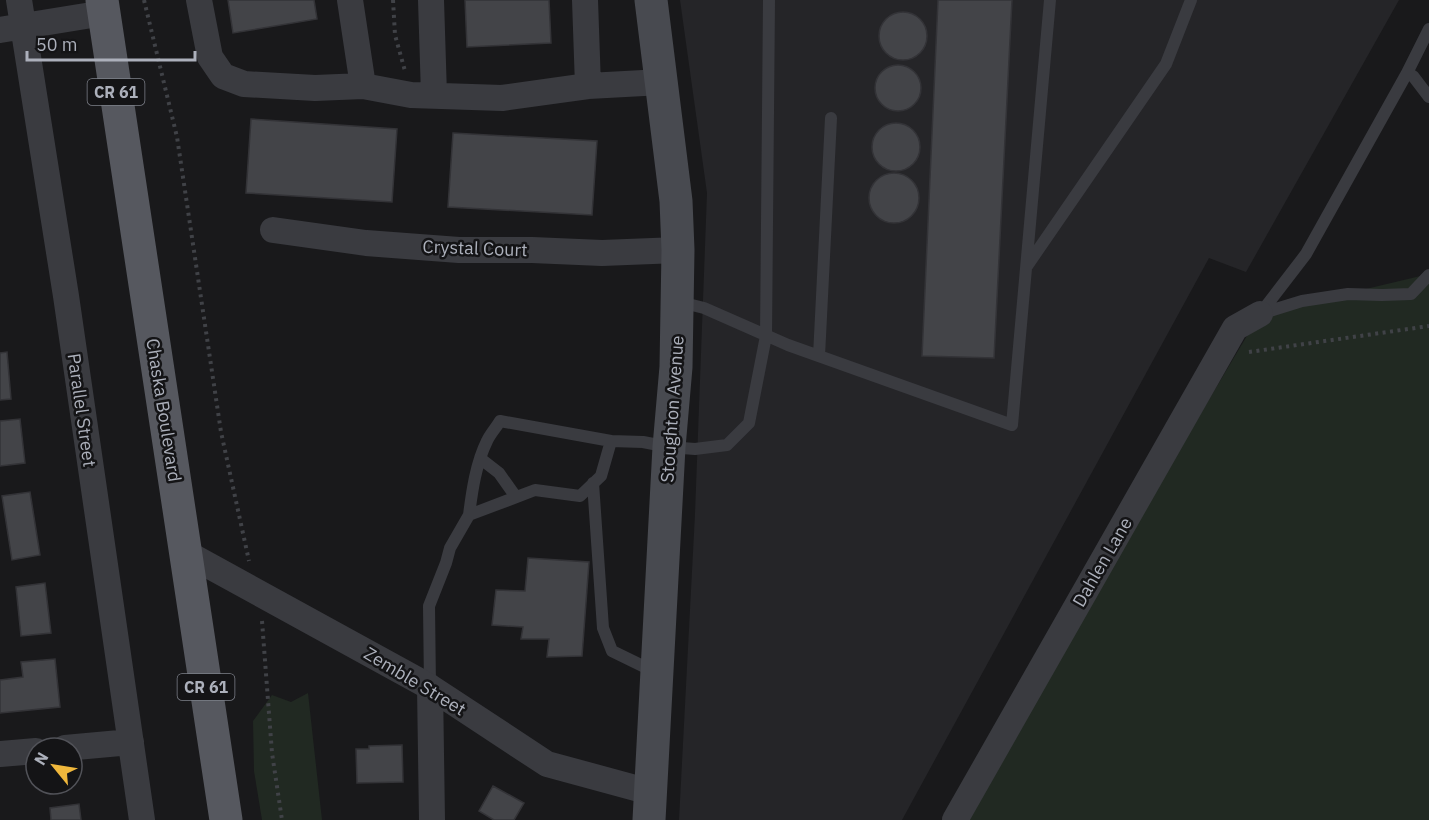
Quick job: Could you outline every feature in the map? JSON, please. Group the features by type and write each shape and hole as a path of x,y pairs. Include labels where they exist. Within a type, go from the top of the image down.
{"main road":[{"name":"Chaska Boulevard","path":"103,7 226,820"}],"street":[{"name":"Parallel Street","path":"19,0 11,28 68,307 142,820"},
{"path":"199,0 210,57 223,76 244,84 315,88 363,86 422,95 502,98 588,86 662,82"},
{"path":"350,0 363,86"},
{"path":"422,95 431,0"},
{"path":"585,0 588,86"},
{"name":"Stoughton Avenue","path":"649,806 669,447 676,367 678,250 676,201 651,0"},
{"path":"11,28 103,7"},
{"name":"Crystal Court","path":"273,230 366,243 459,250 602,253 678,250"},
{"name":"Dahlen Lane","path":"955,820 1235,328 1260,314"},
{"name":"Zemble Street","path":"186,553 430,687 547,764 649,806"},
{"path":"430,687 432,820"},
{"path":"84,746 131,742"},
{"path":"0,754 24,752"}],"lane":[{"path":"430,687 429,606 450,548 469,515 473,490 487,441 500,421 611,441 643,442 695,449 727,445 749,423 766,336 769,0"},
{"path":"677,301 704,308 766,336 1012,425 1050,0"},
{"path":"1026,267 1166,64 1191,0"},
{"path":"1260,314 1305,254 1407,73 1429,29"},
{"path":"1407,73 1413,76 1429,97"},
{"path":"819,356 831,118"},
{"path":"1260,314 1302,302 1348,294 1412,294 1429,275"},
{"path":"469,515 536,489 580,496 601,476 611,441"},
{"path":"481,459 499,473 516,497"},
{"path":"593,483 603,628 612,651 656,672"}],"path":[{"path":"144,0 177,137 221,432 264,628 272,753 282,820"},
{"path":"393,0 395,35 422,95"},
{"path":"1219,356 1429,326"}],"shaded area":[{"path":"680,0 1399,0 1246,272 1209,258 902,820 679,820 695,514 707,193"},
{"path":"1429,274 1429,820 958,820 1260,314"},
{"path":"308,693 322,820 262,820 254,771 253,721 272,695 291,702"}],"building":[{"path":"228,0 314,0 317,19 233,33"},
{"path":"465,0 549,0 551,43 467,47"},
{"path":"938,0 1012,0 994,358 922,356"},
{"path":"898,12 908,12 920,19 927,31 927,41 920,53 908,60 898,60 883,49 879,41 879,31 890,16"},
{"path":"903,65 915,71 920,79 920,97 915,105 907,110 893,111 885,108 878,101 875,83 878,75 885,68"},
{"path":"251,119 397,129 392,202 246,193"},
{"path":"891,123 901,123 913,130 920,142 920,152 913,164 901,171 891,171 876,160 872,152 872,142 883,127"},
{"path":"453,133 597,141 592,215 448,207"},
{"path":"894,173 912,180 919,198 912,216 894,223 876,216 869,198 876,180"},
{"path":"7,352 11,399 0,400 0,353"},
{"path":"20,419 25,463 0,466 0,421"},
{"path":"30,492 40,555 12,560 2,496"},
{"path":"528,558 589,562 582,656 547,657 549,639 521,639 523,627 492,625 496,590 525,591"},
{"path":"45,583 51,633 21,636 16,587"},
{"path":"55,659 60,707 0,713 0,680 23,677 21,662"},
{"path":"402,745 403,782 357,783 356,749 369,749 369,746"},
{"path":"493,786 524,803 514,820 494,820 479,811"},
{"path":"79,804 81,820 51,820 50,808"}]}
